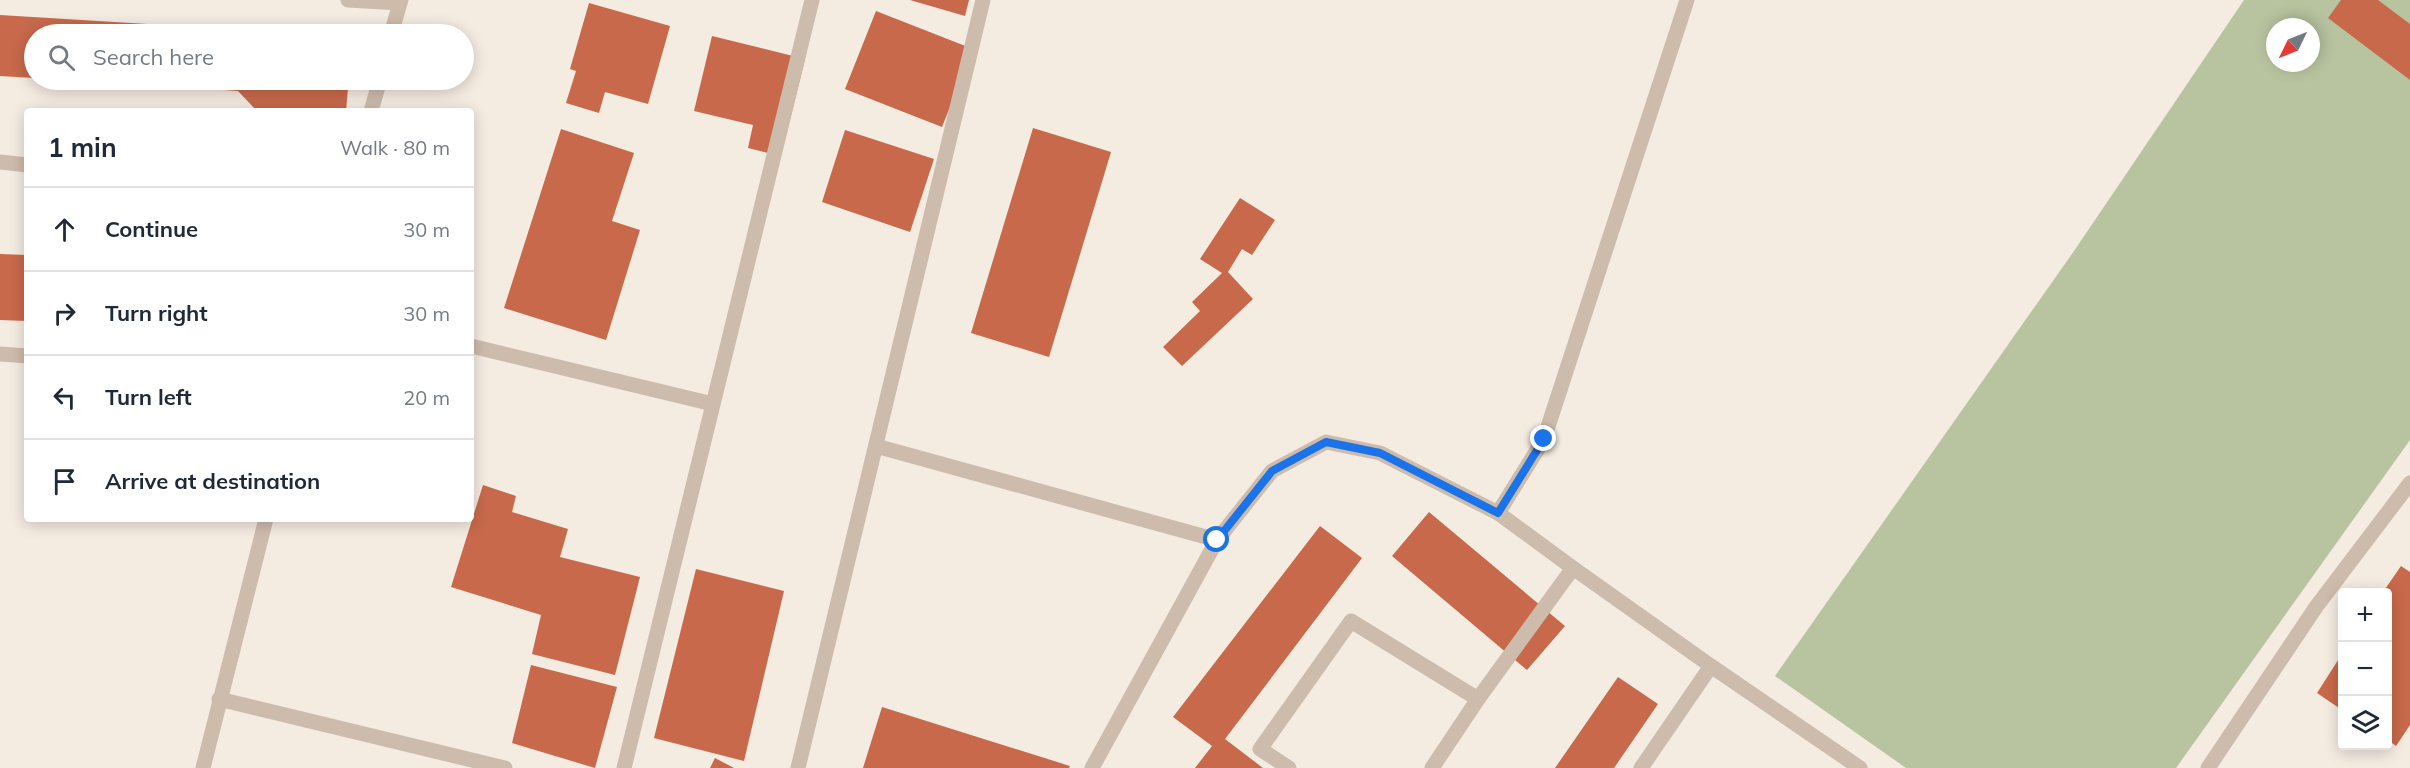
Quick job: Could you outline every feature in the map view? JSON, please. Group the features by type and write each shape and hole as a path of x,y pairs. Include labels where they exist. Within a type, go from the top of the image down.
{"street":[{"path":"348,0 400,2 394,24"},
{"path":"624,768 812,0"},
{"path":"798,768 983,0"},
{"path":"1498,513 1544,439 1687,0"},
{"path":"372,108 377,90"},
{"path":"0,162 24,165"},
{"path":"474,347 713,404"},
{"path":"0,354 24,356"},
{"path":"1092,768 1217,540 1272,471 1326,442 1380,453 1498,513 1711,666 1860,768"},
{"path":"876,446 1217,540"},
{"path":"2208,768 2316,607 2410,483"},
{"path":"203,768 265,522"},
{"path":"1432,768 1478,699 1573,568"},
{"path":"1289,768 1260,749 1351,621 1478,699"},
{"path":"1641,768 1711,666"},
{"path":"219,699 505,768"}],"green space":[{"path":"2244,0 2410,0 2410,440 2176,768 1906,768 1775,676 2074,251"}],"building":[{"path":"910,0 969,0 965,16"},
{"path":"2341,0 2378,0 2410,24 2410,80 2328,18"},
{"path":"589,3 670,26 648,104 605,92 599,113 566,103 576,71 570,69"},
{"path":"876,11 973,49 942,127 845,89"},
{"path":"0,15 147,24 24,24 24,77 0,76"},
{"path":"712,36 805,59 781,156 748,148 753,125 694,111"},
{"path":"223,90 348,90 346,108 254,108 238,91"},
{"path":"1033,128 1111,152 1049,357 971,333"},
{"path":"561,129 634,153 612,221 640,230 606,340 504,308"},
{"path":"845,130 934,159 910,232 822,202"},
{"path":"1240,198 1275,220 1252,255 1242,249 1228,272 1253,299 1182,366 1163,347 1200,311 1192,302 1222,273 1200,259"},
{"path":"0,254 24,255 24,321 0,320"},
{"path":"483,485 516,496 512,512 568,529 560,557 640,577 615,675 532,654 541,615 451,587 471,522 474,522 474,514"},
{"path":"1429,512 1565,626 1527,670 1392,556"},
{"path":"1320,526 1362,558 1225,739 1263,768 1195,768 1212,746 1173,717"},
{"path":"2401,566 2410,572 2410,725 2396,746 2392,743 2392,588 2386,588"},
{"path":"696,569 784,591 744,761 654,738"},
{"path":"2338,660 2338,707 2317,693"},
{"path":"531,665 617,687 595,768 512,743"},
{"path":"1618,677 1658,704 1614,768 1555,768"},
{"path":"882,707 1070,766 1069,768 863,768"},
{"path":"715,758 734,768 710,768"}],"route":[{"path":"1217,540 1272,471 1326,442 1380,453 1498,513 1544,439"}]}
